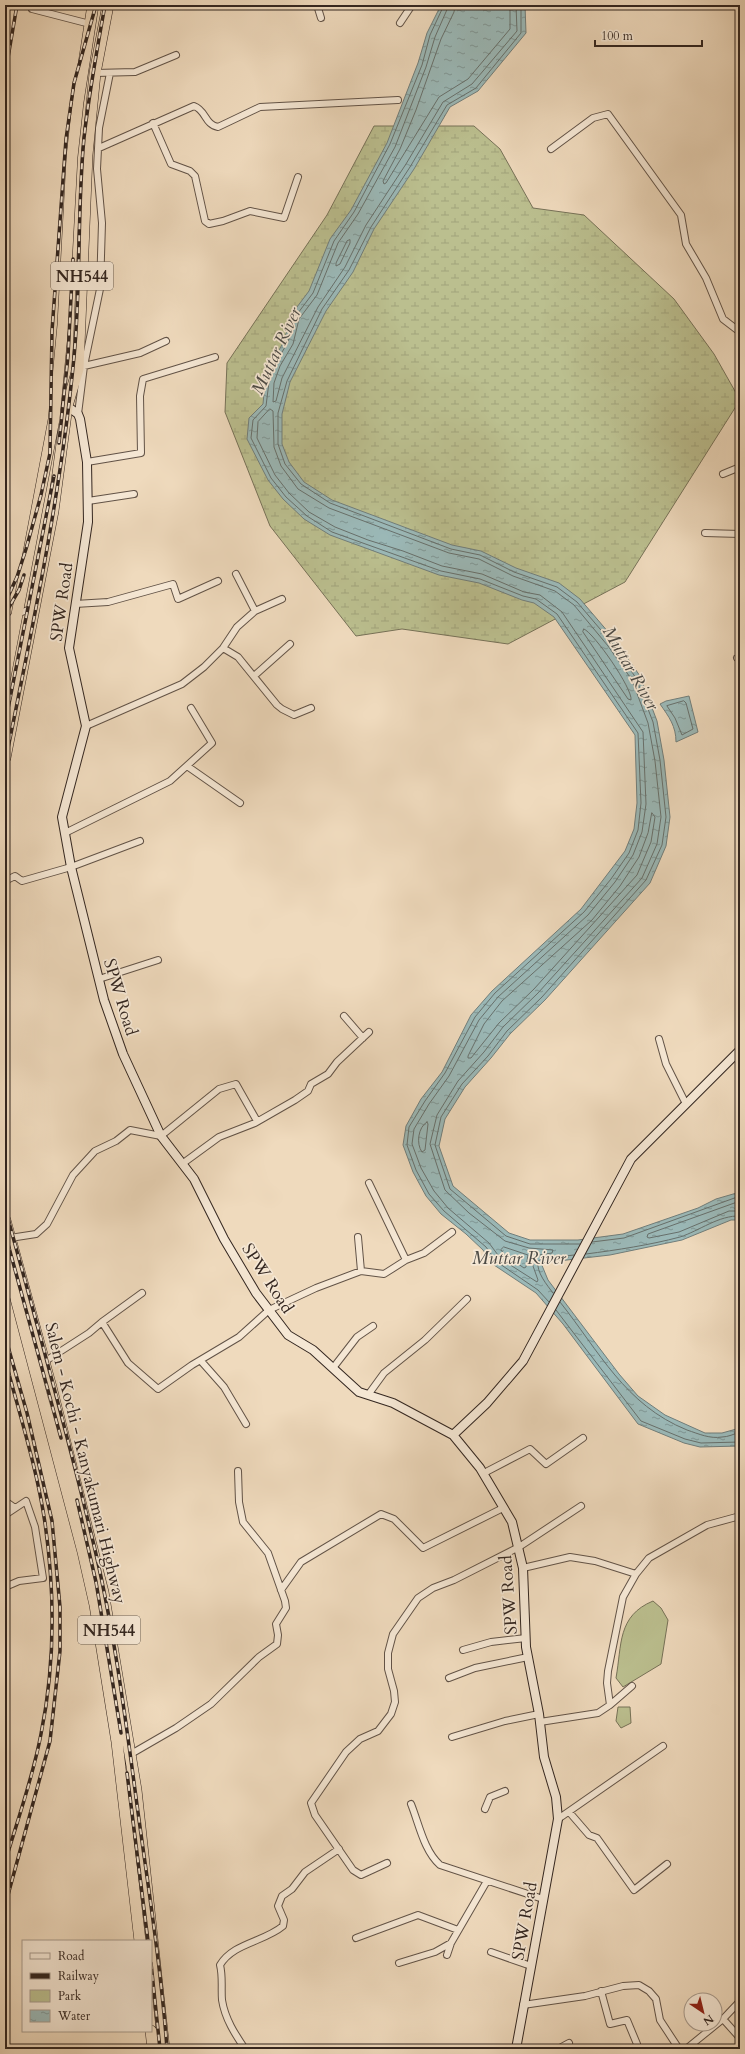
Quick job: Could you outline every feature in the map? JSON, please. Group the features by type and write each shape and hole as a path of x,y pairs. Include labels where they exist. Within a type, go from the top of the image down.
{"highway":[{"name":"NH544","path":"5,678 54,420 63,324 72,157 78,102 93,5"},
{"name":"NH544","path":"5,758 53,511 67,406 78,369 87,155 94,73 108,5"},
{"name":"Salem - Kochi - Kanyakumari Highway","path":"5,1220 97,1564 131,1754 155,1952 164,2049"},
{"name":"Salem - Kochi - Kanyakumari Highway","path":"5,1257 83,1552 95,1605 118,1742 140,1940"},
{"path":"151,2032 152,2049"}],"street":[{"path":"317,5 321,18"},
{"path":"400,23 412,5"},
{"path":"32,9 90,24"},
{"path":"94,73 135,72 176,55"},
{"path":"67,406 78,414 84,366 100,289 102,223 97,169 103,101 110,73"},
{"path":"98,148 194,106 199,109 208,122 218,127 260,107 398,100"},
{"path":"551,149 594,118 608,114 680,215 686,244 706,278 723,320 740,332"},
{"path":"153,123 171,164 190,171 195,176 205,221 209,224 250,211 284,218 298,177"},
{"path":"84,366 140,352 166,341"},
{"path":"87,462 142,453 140,396 143,379 215,357"},
{"name":"SPW Road","path":"78,414 85,443 87,462 88,522 69,648 86,726 62,817 72,867 99,979 123,1054 161,1136 194,1179 224,1239 256,1294 288,1335 313,1350 359,1392 393,1403 452,1435 484,1473 512,1522 519,1547 523,1568 528,1657 539,1718 544,1757 556,1797 558,1820 516,2049"},
{"path":"723,474 740,467"},
{"path":"88,501 134,494"},
{"path":"705,533 740,534"},
{"path":"236,574 255,611"},
{"path":"75,604 108,602 173,584 178,599 218,581"},
{"path":"86,726 182,684 204,667 223,648 237,627 255,611 282,599"},
{"path":"5,625 16,614 34,608"},
{"path":"254,676 290,644"},
{"path":"223,648 238,657 282,709 294,715 311,708"},
{"path":"65,833 170,781 212,744 191,708"},
{"path":"187,766 240,803"},
{"path":"5,881 15,876 22,881 72,867 140,842"},
{"path":"99,979 158,960"},
{"path":"344,1016 363,1038"},
{"path":"182,1164 219,1137 257,1120 295,1100 308,1091 311,1084 328,1074 337,1062 369,1032"},
{"path":"658,1039 666,1064 686,1104"},
{"path":"452,1435 487,1403 523,1361 612,1199 631,1159 740,1050"},
{"path":"10,1238 36,1234 47,1224 73,1175 96,1151 116,1141 130,1130 161,1136 219,1089 236,1084 257,1120"},
{"path":"369,1183 406,1260"},
{"path":"102,1322 128,1363 158,1389 239,1337 269,1310 316,1288 361,1271 384,1274 406,1260 424,1253 452,1232"},
{"path":"358,1237 361,1271"},
{"path":"44,1362 89,1333 142,1293"},
{"path":"368,1395 384,1373 425,1340 467,1299"},
{"path":"333,1368 357,1337 373,1326"},
{"path":"201,1360 224,1387 246,1424"},
{"path":"484,1473 530,1449 546,1464 583,1438"},
{"path":"131,1754 176,1728 211,1704 259,1657 277,1644 278,1635 276,1624 286,1608 281,1590 281,1584 268,1553 243,1522 238,1471"},
{"path":"5,1501 15,1508"},
{"path":"5,1515 26,1501 35,1527 43,1578 19,1582 5,1587"},
{"path":"387,1863 362,1875 353,1870 315,1815 311,1803 346,1752 360,1739 378,1731 391,1714 394,1702 394,1691 388,1670 388,1653 394,1634 418,1598 433,1588 454,1580 519,1547 581,1506"},
{"path":"281,1590 301,1562 381,1514 394,1519 424,1548 503,1508"},
{"path":"610,1705 607,1683 608,1671 623,1597 636,1574 649,1558 707,1525 740,1516"},
{"path":"523,1568 570,1557 595,1561 636,1574"},
{"path":"463,1650 491,1642 526,1638"},
{"path":"449,1678 475,1668 528,1657"},
{"path":"452,1737 505,1720 598,1713 632,1686"},
{"path":"558,1820 663,1746"},
{"path":"485,1809 490,1797 505,1791"},
{"path":"411,1804 433,1859 440,1865 543,1899"},
{"path":"570,1813 589,1835 597,1838 634,1890 667,1864"},
{"path":"245,2049 233,2031 224,2011 222,1998 223,1975 220,1965 225,1956 275,1932 283,1926 284,1920 278,1906 282,1896 292,1890 305,1872 339,1849"},
{"path":"447,1955 458,1930 487,1881"},
{"path":"356,1938 418,1915 458,1930"},
{"path":"399,1963 435,1952 451,1943"},
{"path":"491,1952 531,1966"},
{"path":"523,2005 585,1996 623,1986 639,1985 649,1991 656,2000 660,2020 679,2049"},
{"path":"600,1991 610,2024 627,2020 637,2044"},
{"path":"740,2001 723,2019 740,2038"},
{"path":"686,2049 707,2032"},
{"path":"558,2049 569,2043"}],"green space":[{"path":"374,126 474,126 500,149 533,208 584,215 674,299 714,354 740,400 625,582 508,644 402,629 356,636 270,526 225,412 227,363 327,215"},
{"path":"653,1601 661,1608 668,1620 661,1664 623,1687 616,1678 623,1633 627,1623 633,1615 641,1607"},
{"path":"618,1707 630,1707 631,1723 621,1728 616,1721"}],"water":[{"name":"Muttar River","path":"441,5 525,5 526,33 478,91 450,107 414,169 374,229 353,272 326,311 290,382 282,414 282,444 289,462 304,482 332,500 452,545 481,551 516,568 559,583 580,599 615,640 640,676 657,721 664,760 670,817 666,846 650,883 545,1000 510,1034 465,1087 445,1119 439,1146 453,1186 509,1233 530,1240 578,1240 623,1234 698,1208 716,1199 740,1192 740,1220 731,1220 682,1240 610,1255 541,1263 548,1280 619,1374 638,1396 665,1415 705,1433 722,1433 740,1428 740,1446 700,1447 684,1443 638,1424 563,1324 536,1293 494,1265 483,1250 441,1214 426,1196 413,1172 403,1145 406,1126 421,1099 442,1072 471,1015 492,991 581,909 625,851 634,829 637,803 635,735 554,617 534,603 522,600 479,583 439,575 330,535 304,519 283,499 268,480 247,439 249,418 263,404 265,382 272,363 284,341 291,315 309,291 330,239 351,210 387,143 418,63 427,33"},
{"path":"689,696 698,732 676,742 673,726 660,704 666,701"}],"railway":[{"path":"5,75 17,5"},
{"path":"5,603 17,577 26,549 41,495 50,453 52,331 66,139 74,83 96,5"},
{"path":"5,763 45,561 62,459 76,330 80,193 84,138 105,5"},
{"path":"59,443 68,356 73,259"},
{"path":"5,724 54,476"},
{"path":"5,614 19,590 24,575"},
{"path":"5,1208 71,1451 106,1600 123,1702 150,1896 158,1957 167,2049"},
{"path":"5,1233 61,1438"},
{"path":"5,1336 27,1413 52,1521 60,1607 60,1651 50,1741 5,1906"},
{"path":"5,1359 33,1461 42,1502 51,1576 52,1602 51,1655 46,1708 30,1782 5,1862"},
{"path":"77,1500 96,1582 121,1733"},
{"path":"127,1773 148,1940"},
{"path":"152,1973 160,2049"}]}
